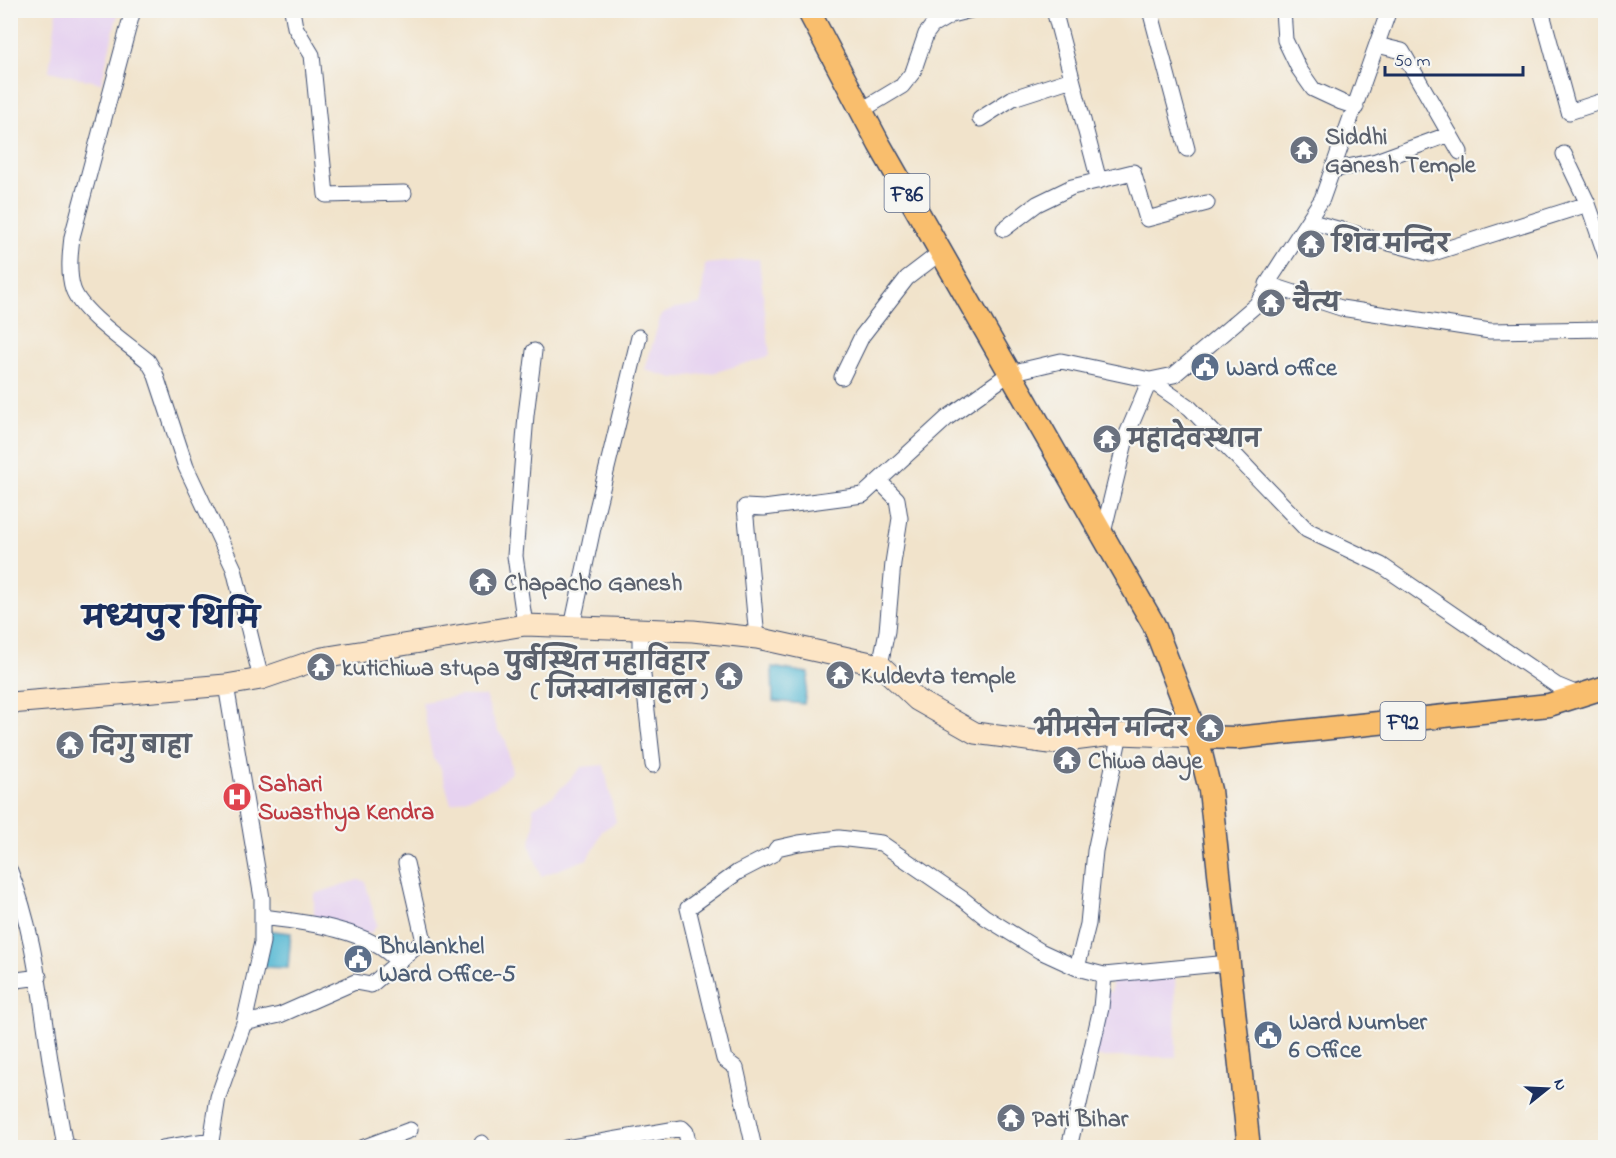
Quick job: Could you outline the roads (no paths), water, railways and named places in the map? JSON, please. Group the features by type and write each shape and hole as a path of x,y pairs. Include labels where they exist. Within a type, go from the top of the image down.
{"main road":[{"name":"F86","path":"808,10 879,144 1154,625 1197,737 1210,790 1249,1148"},
{"path":"10,703 226,685 261,679 322,658 525,625 693,631 757,639 880,665"},
{"name":"F92","path":"880,665 917,700 975,733 1050,743 1120,734 1236,738 1549,705 1605,687"}],"street":[{"path":"133,10 72,237 70,255 74,290 84,308 148,361 155,373 186,466 234,569 261,679"},
{"path":"292,10 295,27 312,56 326,195 404,193"},
{"path":"862,110 902,86 914,72 926,34 932,26 951,15 971,10"},
{"path":"1054,10 1099,181"},
{"path":"1150,10 1187,149"},
{"path":"1283,10 1285,40 1299,69 1313,88 1356,107"},
{"path":"1150,380 1174,375 1256,305 1267,288 1267,284 1322,199 1389,10"},
{"path":"1541,10 1569,112 1605,100"},
{"path":"1377,45 1402,51 1460,152"},
{"path":"980,118 1013,98 1072,79"},
{"path":"1333,170 1376,161 1450,134"},
{"path":"1564,154 1588,204 1605,256"},
{"path":"1005,229 1049,198 1072,187 1133,172 1147,219 1206,203"},
{"path":"1308,221 1430,254 1588,204"},
{"path":"842,377 862,336 907,278 941,252"},
{"path":"1267,284 1341,308 1490,331 1605,329"},
{"path":"572,627 597,509 639,337"},
{"path":"525,625 515,556 526,415 534,351"},
{"path":"757,639 745,507 764,508 863,495 918,442 947,418 1010,373 1061,361 1150,380 1190,408 1307,530 1381,565 1556,685 1580,695"},
{"path":"1103,533 1127,434 1150,380"},
{"path":"879,481 897,499 900,518 893,562 887,631 880,665"},
{"path":"640,629 640,648 653,765"},
{"path":"164,1148 211,1144 218,1096 244,1023 260,957 262,898 226,685"},
{"path":"1077,968 1088,924 1095,851 1120,734"},
{"path":"754,1148 736,1068 724,1059 688,908 738,872 773,854 777,848 839,838 881,843 985,917 1040,951 1077,968 1104,975 1229,963"},
{"path":"244,1023 280,1015 355,982 371,985 422,942 423,937 406,863"},
{"path":"10,871 21,898 39,977 65,1146 74,1148"},
{"path":"262,916 334,928 381,947 398,962"},
{"path":"1069,1148 1101,1008 1104,975"},
{"path":"10,981 39,977"},
{"path":"566,1148 682,1128 686,1132 689,1148"},
{"path":"362,1148 410,1130"}],"water":[{"path":"772,667 809,673 804,704 773,701"},
{"path":"266,930 291,933 288,968 263,967"}],"place":[{"name":"Siddhi Ganesh Temple","path":"1304,150"},
{"name":"शिव मन्दिर","path":"1311,244"},
{"name":"चैत्य","path":"1271,303"},
{"name":"Ward office","path":"1205,367"},
{"name":"महादेवस्थान","path":"1107,439"},
{"name":"Chapacho Ganesh","path":"483,582"},
{"name":"kutichiwa stupa","path":"321,667"},
{"name":"Kuldevta temple","path":"840,675"},
{"name":"पुर्बस्थित महाविहार ( जिस्वानबाहल )","path":"729,676"},
{"name":"भीमसेन मन्दिर","path":"1210,728"},
{"name":"दिगु बाहा","path":"70,745"},
{"name":"Chiwa daye","path":"1067,760"},
{"name":"Sahari Swasthya Kendra","path":"237,797"},
{"name":"Bhulankhel Ward Office-5","path":"358,959"},
{"name":"Ward Number 6 Office","path":"1268,1035"},
{"name":"Pati Bihar","path":"1011,1118"}],"district":[{"name":"मध्यपुर थिमि","path":"171,618"}]}
